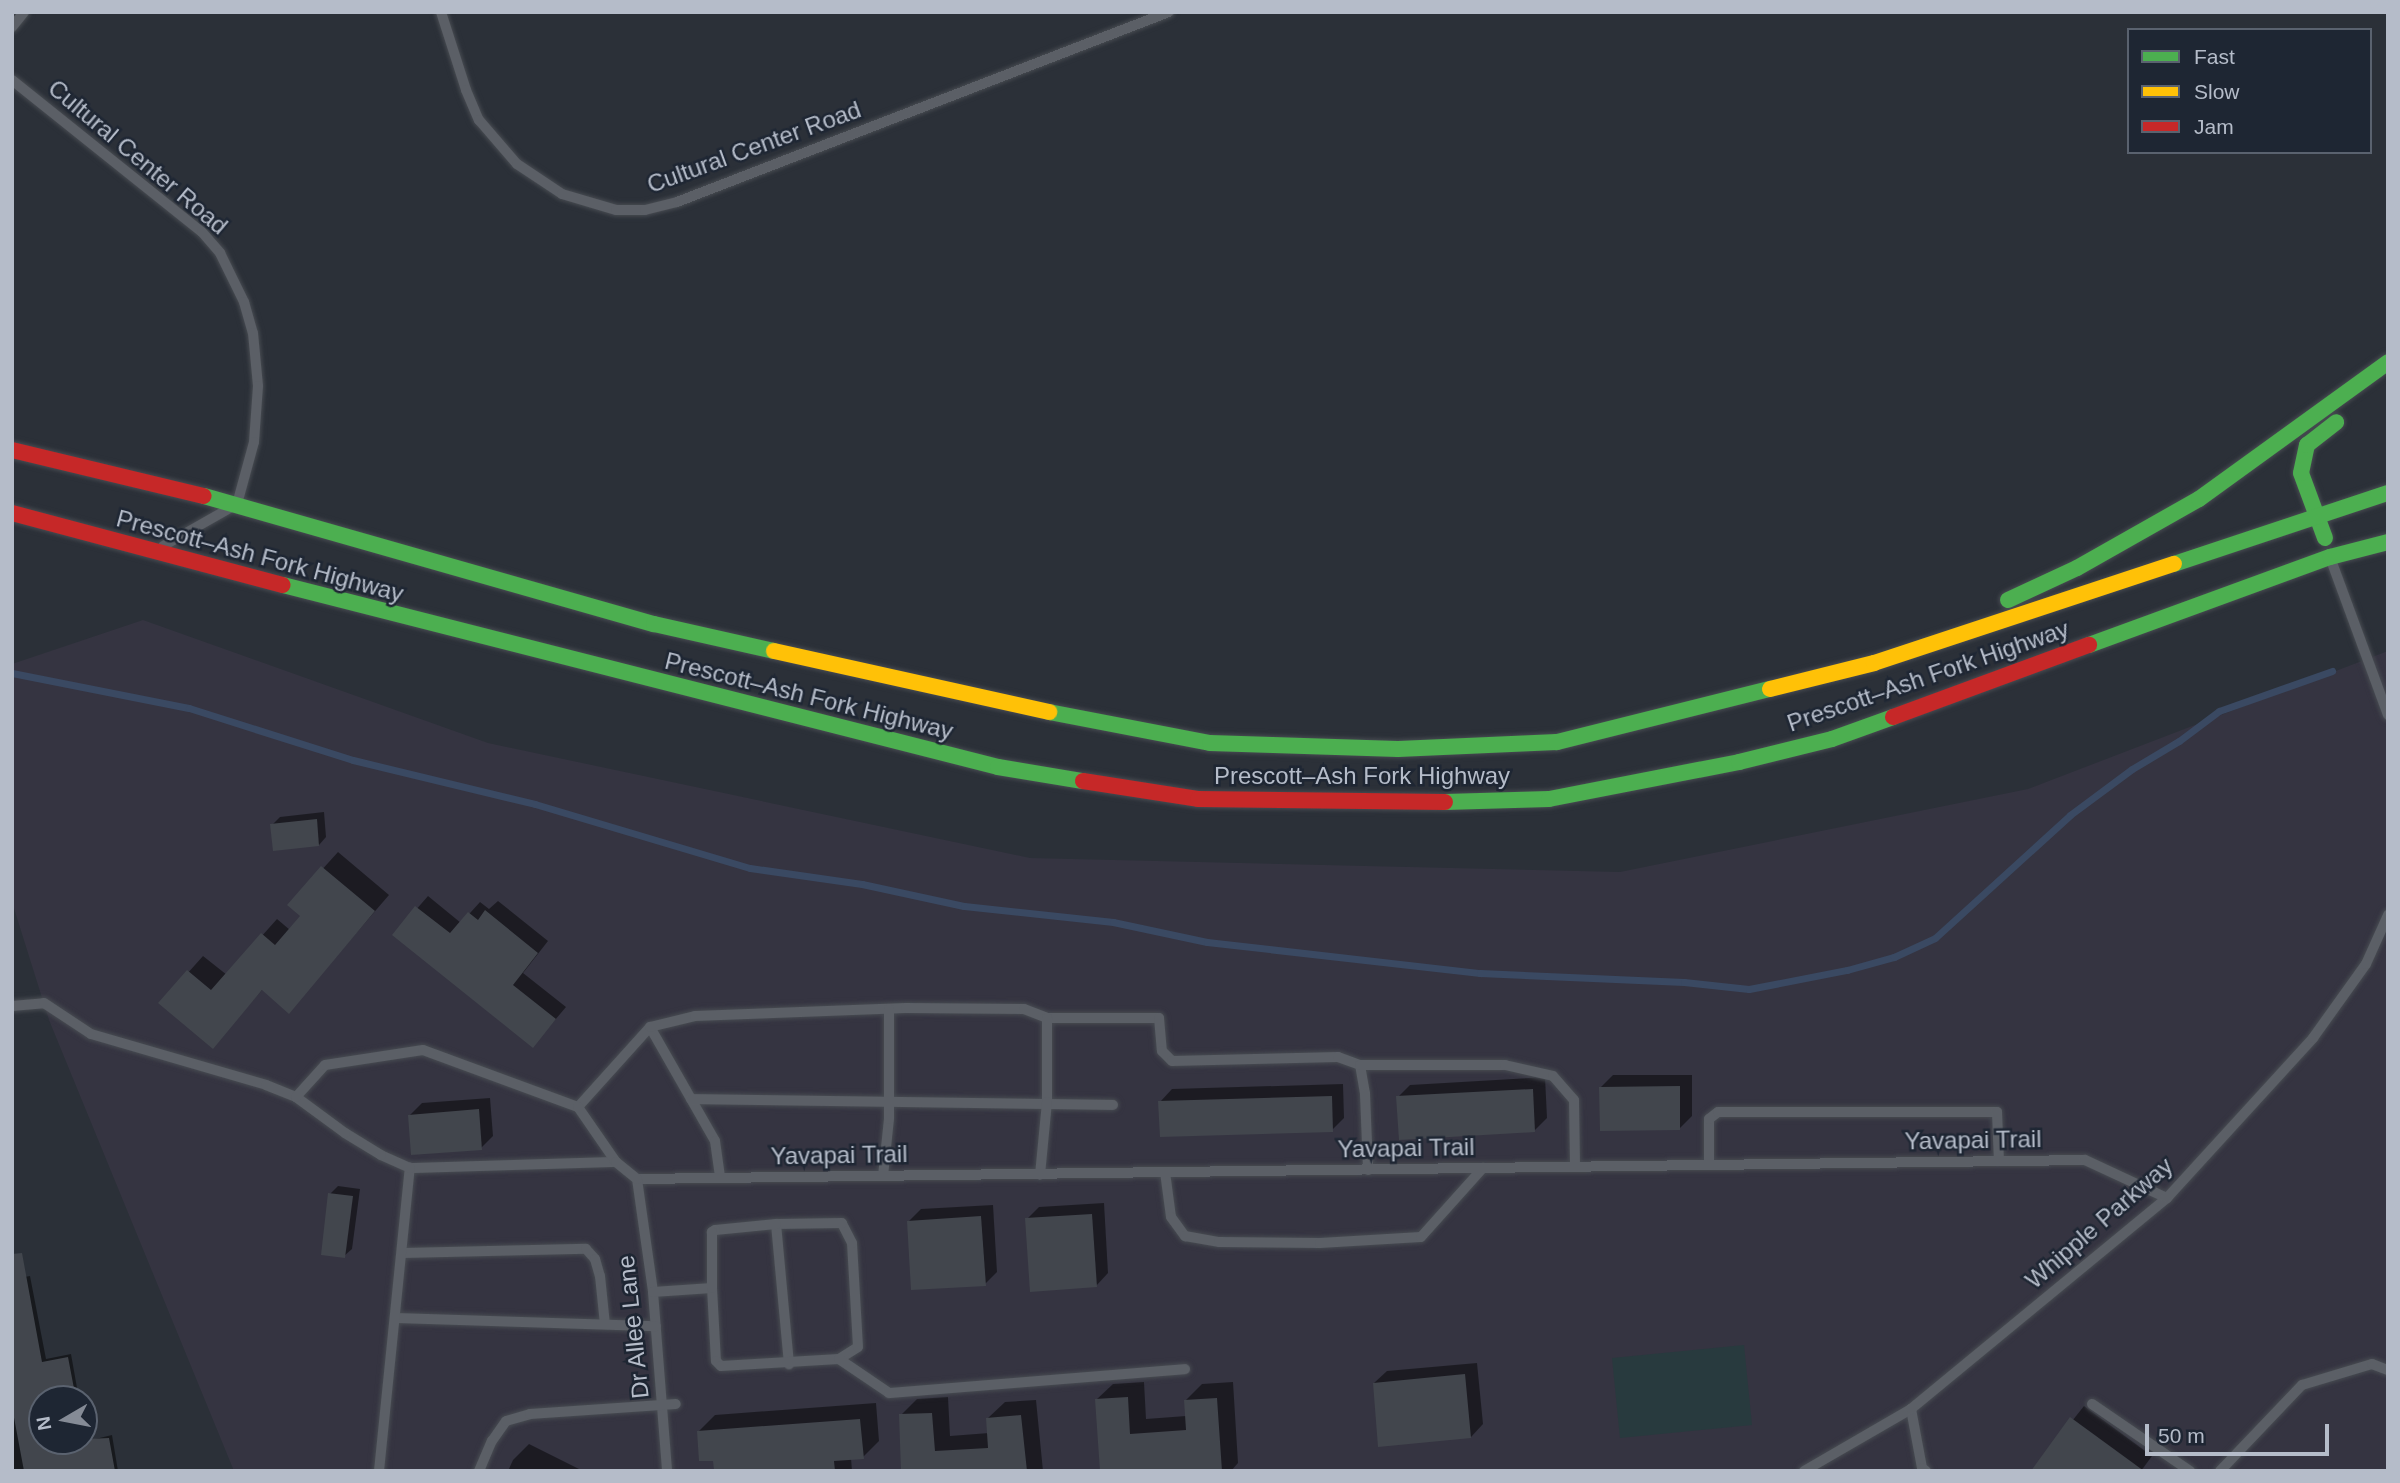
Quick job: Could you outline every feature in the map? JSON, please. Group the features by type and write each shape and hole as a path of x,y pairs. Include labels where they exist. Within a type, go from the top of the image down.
{"main road":[{"path":"1874,663 2077,568 2199,499 2388,362"},
{"path":"2330,557 2319,517 2301,473 2307,445 2388,382"},
{"name":"Prescott–Ash Fork Highway","path":"12,450 237,504 654,624 1025,708 1210,743 1398,749 1557,742 1874,663 2388,493"},
{"name":"Prescott–Ash Fork Highway","path":"12,513 152,552 998,767 1198,799 1396,804 1549,799 1739,762 1832,739 2330,557"},
{"path":"2330,557 2388,530"},
{"path":"2330,557 2388,541"}],"lane":[{"path":"12,27 24,12"},
{"name":"Cultural Center Road","path":"441,12 466,90 479,120 517,164 562,194 616,210 645,210 677,202 1169,12"},
{"name":"Cultural Center Road","path":"12,80 202,232 234,278 253,332 258,386 254,442 237,504"},
{"path":"152,552 237,504"},
{"path":"2330,557 2388,715"},
{"name":"Whipple Parkway","path":"1804,1471 1911,1409 2166,1198 2313,1038 2366,964 2388,915"},
{"path":"12,1006 44,1003 91,1034 266,1084 296,1097 357,1141 410,1168 616,1162"},
{"path":"579,1107 650,1027 695,1016 889,1009 1024,1009 1047,1018 1159,1018 1162,1051 1172,1061 1338,1057 1360,1065 1505,1065 1553,1076 1574,1100 1575,1165"},
{"path":"883,1175 889,1100 889,1009"},
{"path":"1040,1175 1047,1102 1047,1018"},
{"path":"650,1027 715,1141 720,1177"},
{"path":"296,1097 325,1065 423,1050 579,1107 616,1162 637,1179"},
{"path":"1360,1065 1365,1094 1368,1170"},
{"path":"691,1099 1113,1105"},
{"path":"1709,1164 1709,1119 1718,1112 1997,1112 1999,1161"},
{"name":"Yavapai Trail","path":"637,1179 2085,1160 2166,1198"},
{"path":"379,1471 410,1168"},
{"path":"1165,1172 1171,1217 1185,1236 1219,1242 1320,1243 1421,1237 1483,1168"},
{"name":"Dr Allee Lane","path":"637,1179 653,1292 667,1471"},
{"path":"842,1223 852,1244 858,1347 839,1359 721,1366 716,1361 712,1233 715,1230 776,1224 842,1223"},
{"path":"776,1224 789,1364"},
{"path":"403,1252 586,1248 595,1259 600,1276 605,1324"},
{"path":"653,1292 712,1288"},
{"path":"396,1318 656,1326"},
{"path":"839,1359 889,1393 1185,1369"},
{"path":"2220,1471 2302,1385 2372,1364 2388,1370"},
{"path":"479,1471 492,1441 506,1421 530,1414 676,1404"},
{"path":"2092,1404 2190,1471"},
{"path":"1911,1409 1924,1468"}],"shaded area":[{"path":"143,620 488,743 1030,858 1620,872 2028,789 2388,651 2388,1471 234,1471 49,1020 12,902 12,664"},
{"path":"1744,1345 1752,1425 1620,1438 1612,1358"}],"building":[{"path":"317,819 319,846 273,851 270,824"},
{"path":"321,866 375,911 289,1014 262,990 213,1049 158,1003 187,970 211,990 261,933 275,945 300,916 287,905"},
{"path":"415,906 450,933 468,912 478,920 485,910 538,953 513,985 556,1019 533,1048 392,935"},
{"path":"1680,1086 1680,1130 1600,1131 1599,1087"},
{"path":"1533,1089 1535,1132 1399,1140 1396,1096"},
{"path":"1332,1096 1333,1132 1160,1137 1158,1101"},
{"path":"479,1109 482,1150 411,1155 408,1115"},
{"path":"328,1193 353,1196 345,1258 321,1255"},
{"path":"1092,1214 1097,1287 1030,1292 1025,1218"},
{"path":"981,1216 986,1286 911,1290 907,1221"},
{"path":"22,1253 42,1362 68,1357 73,1385 28,1385 28,1455 98,1455 98,1438 109,1438 115,1471 24,1471 12,1407 12,1254"},
{"path":"1465,1374 1471,1438 1378,1447 1373,1383"},
{"path":"1128,1397 1130,1434 1186,1430 1184,1400 1217,1398 1222,1471 1100,1471 1095,1399"},
{"path":"932,1413 935,1451 988,1448 986,1418 1021,1415 1027,1471 901,1471 899,1414"},
{"path":"2070,1417 2144,1471 2031,1471"},
{"path":"860,1419 864,1459 834,1461 835,1471 714,1470 713,1461 699,1461 697,1431"}],"waterway":[{"path":"12,673 189,708 353,760 535,804 750,868 862,884 964,906 1113,922 1207,942 1480,973 1684,982 1749,989 1847,970 1894,957 1935,938 2070,815 2132,769 2179,741 2219,711 2332,671"}],"traffic: fast":[{"path":"2008,600 2077,568 2199,499 2388,362"},
{"path":"2325,538 2301,473 2307,445 2336,422"},
{"path":"2174,564 2388,493"},
{"path":"204,496 654,624 774,651"},
{"path":"2089,645 2330,557 2388,542"},
{"path":"283,585 998,767 1083,781"},
{"path":"1049,712 1210,743 1398,749 1557,742 1770,689"},
{"path":"1445,802 1549,799 1739,762 1832,739 1893,717"}],"traffic: slow":[{"path":"1770,689 1874,663 2174,564"},
{"path":"774,651 1049,712"}],"traffic: jam":[{"path":"12,450 204,496"},
{"path":"12,513 283,585"},
{"path":"1893,717 2089,645"},
{"path":"1083,781 1198,799 1445,802"}]}
